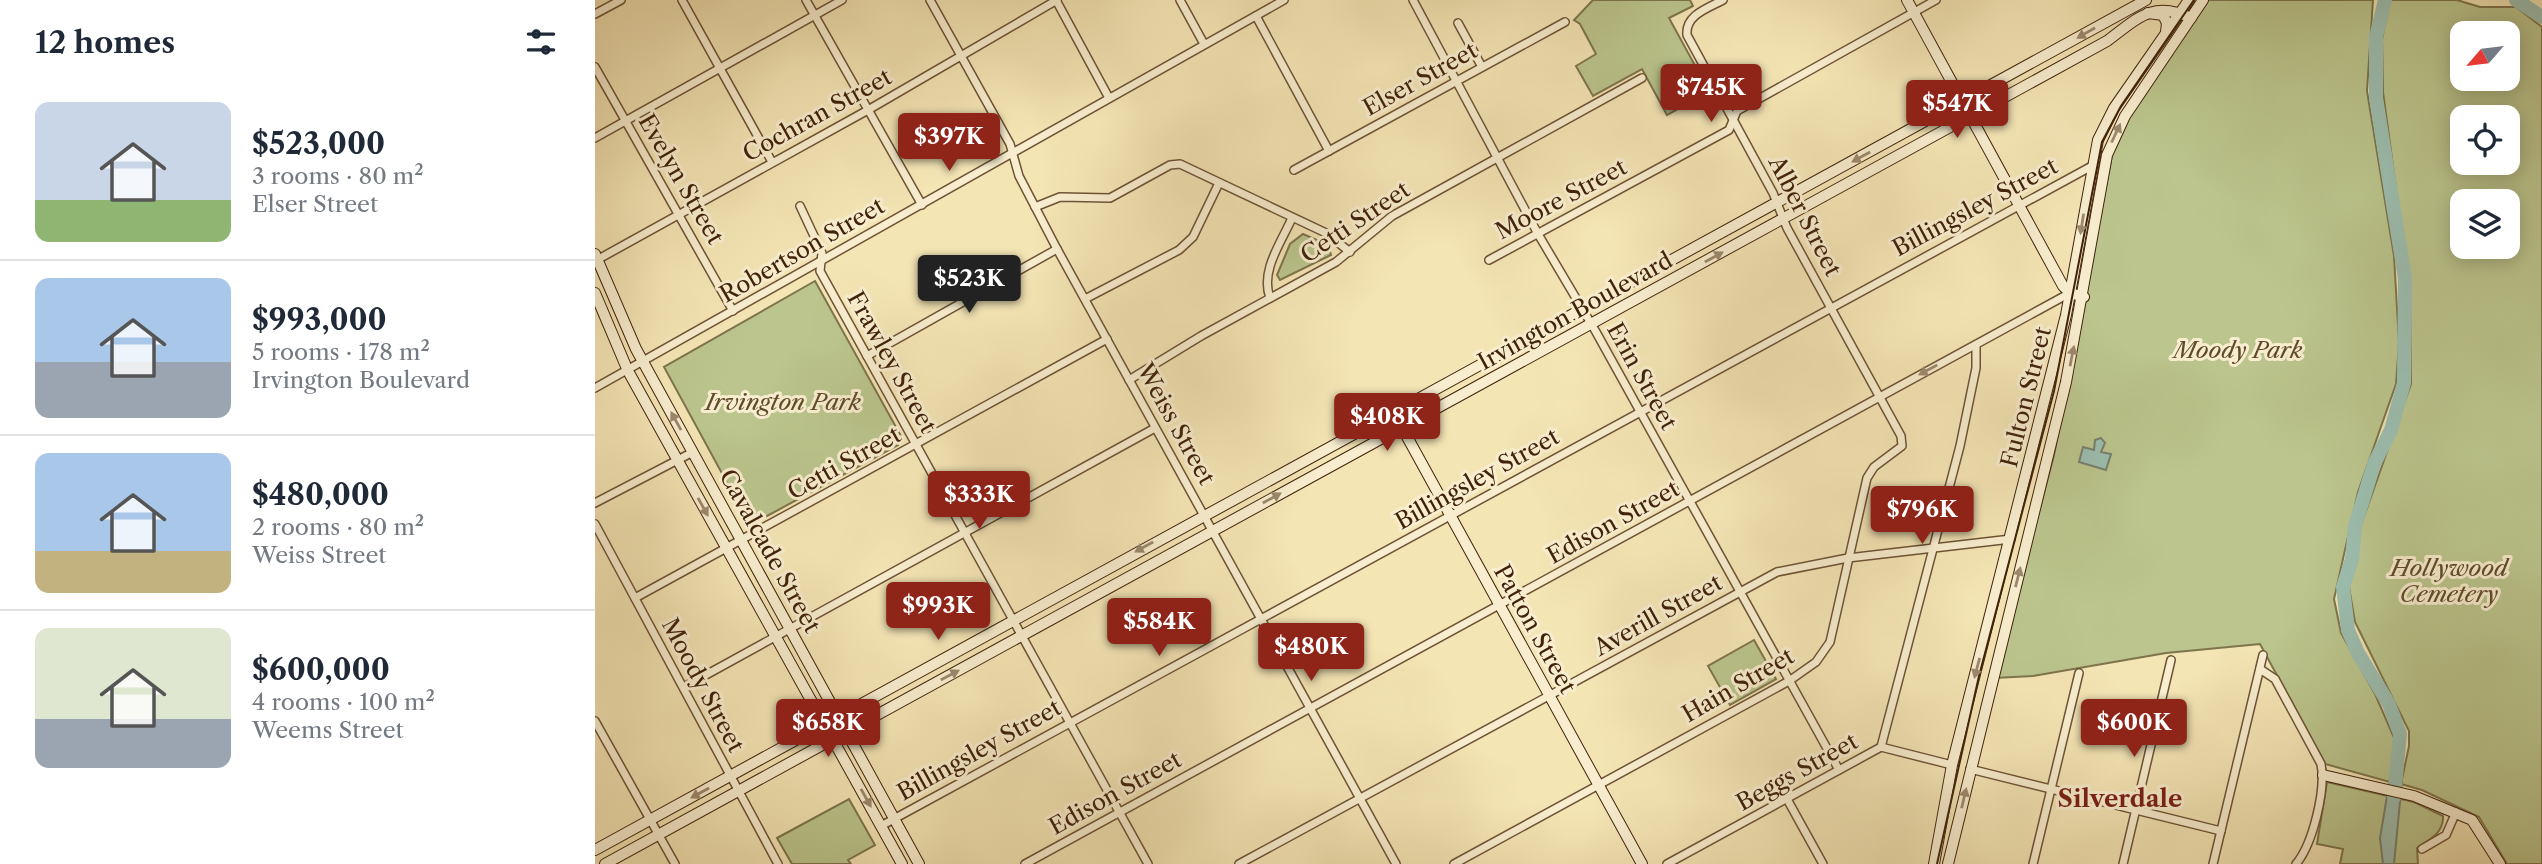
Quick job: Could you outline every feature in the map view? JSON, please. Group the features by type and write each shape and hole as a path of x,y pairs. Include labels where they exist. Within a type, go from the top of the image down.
{"main road":[{"path":"1907,0 2063,286 2070,293 2084,296"},
{"name":"Irvington Boulevard","path":"595,850 1203,514 1459,378 2146,0"},
{"name":"Fulton Street","path":"1934,864 1952,765 2011,539 2070,293 2092,166 2105,125 2189,0"},
{"name":"Fulton Street","path":"1948,864 2066,382 2084,296 2107,155 2116,132 2203,0"},
{"path":"2144,13 2159,5 2182,11 2191,18"},
{"path":"2144,13 2156,12 2165,17 2167,23 2164,37"},
{"name":"Irvington Boulevard","path":"605,864 2107,41 2144,13"},
{"path":"2061,47 2068,62"},
{"path":"1886,143 1894,158"},
{"name":"Cavalcade Street","path":"596,258 643,362 919,864"},
{"path":"1679,258 1687,272"},
{"name":"Cavalcade Street","path":"595,293 628,370 902,864"},
{"path":"1459,378 1467,393"},
{"name":"Patton Street","path":"1394,412 1642,864"},
{"path":"1291,467 1299,483"},
{"path":"1109,566 1118,583"},
{"path":"915,672 924,689"},
{"path":"2323,775 2350,780 2456,812 2478,824 2500,864"}],"street":[{"path":"595,15 621,0"},
{"path":"682,0 772,162"},
{"path":"806,0 922,205"},
{"path":"595,138 842,0"},
{"name":"Weiss Street","path":"930,0 1013,154 1019,176 1057,249 1396,864"},
{"path":"1056,0 1109,98"},
{"name":"Cochran Street","path":"596,258 868,110 1056,0"},
{"path":"1180,0 1204,44"},
{"name":"Robertson Street","path":"595,388 1284,0"},
{"name":"Erin Street","path":"1413,0 1496,157 1839,771"},
{"name":"Alber Street","path":"1723,0 1693,16 1688,23 1687,35 1899,432"},
{"name":"Moore Street","path":"1489,260 1729,130 1737,111 1935,0"},
{"path":"1256,16 1329,150"},
{"name":"Elser Street","path":"1294,170 1565,22"},
{"path":"1458,23 1482,67"},
{"name":"Evelyn Street","path":"595,67 733,312"},
{"name":"Cetti Street","path":"1129,380 1350,252 1379,224 1642,78"},
{"path":"1035,207 1060,197 1110,198 1170,164 1180,164 1326,233 1350,252"},
{"name":"Billingsley Street","path":"881,826 2092,166"},
{"path":"1085,299 1179,250 1193,237 1219,183"},
{"name":"Frawley Street","path":"800,206 823,253 820,271 1148,864"},
{"path":"1270,298 1265,284 1267,273 1292,218"},
{"path":"867,356 1057,249"},
{"name":"Edison Street","path":"1025,864 2070,293"},
{"name":"Cetti Street","path":"635,598 1107,339"},
{"path":"1881,747 1936,546 1971,396 1976,345"},
{"path":"684,687 1155,428"},
{"name":"Hain Street","path":"1454,864 1789,681 1816,662 1830,642 1867,478 1874,467 1902,446 1899,432"},
{"path":"595,503 693,452"},
{"name":"Moody Street","path":"595,524 778,864"},
{"name":"Averill Street","path":"1239,864 1786,569 1936,546 2011,539"},
{"path":"2213,864 2263,656"},
{"path":"2123,864 2171,660"},
{"path":"2260,668 2270,673 2284,694 2321,764 2323,775 2311,837 2297,864"},
{"path":"2033,864 2079,673"},
{"path":"595,721 675,864"},
{"name":"Beggs Street","path":"1667,864 1881,747 1952,765"},
{"path":"1970,769 2221,831"},
{"path":"1787,800 1823,864"},
{"path":"2422,849 2447,835 2456,812"}],"green space":[{"path":"1593,0 1690,0 1693,6 1669,18 1709,91 1667,115 1642,69 1593,96 1576,66 1596,54 1580,24 1574,20"},
{"name":"Moody Park","path":"2208,0 2373,0 2367,91 2394,256 2399,343 2396,384 2358,492 2334,599 2341,633 2375,694 2395,740 2390,782 2325,764 2260,644 2166,653 2033,676 1995,678 2054,455 2114,145 2141,95"},
{"name":"Hollywood Cemetery","path":"2390,0 2457,0 2480,7 2516,7 2542,27 2542,864 2507,864 2479,817 2422,790 2401,784 2409,746 2409,731 2355,622 2349,587 2360,528 2411,384 2410,292 2383,92 2382,39"},
{"path":"1303,234 1328,245 1331,255 1280,280 1277,275 1290,244"},
{"name":"Irvington Park","path":"815,281 901,436 898,445 767,516 749,523 664,367"},
{"path":"1754,640 1776,679 1730,705 1708,666"},
{"path":"2327,782 2414,802 2443,816 2443,822 2435,835 2417,848 2418,864 2340,864 2343,849 2317,844"},
{"path":"849,799 875,845 848,860 851,864 792,864 777,838"}],"shaded area":[{"path":"2101,438 2105,443 2101,452 2111,454 2106,470 2079,462 2083,447 2094,450 2095,440"},
{"path":"2390,778 2402,781 2394,864 2383,864 2380,838"}],"waterway":[{"path":"2385,0 2376,37 2376,98 2405,279 2404,383 2391,430 2374,464 2355,526 2352,559 2343,587 2348,630 2358,653 2389,704 2400,734 2394,797"},
{"path":"2516,0 2542,17"}],"tram line":[{"path":"1937,864 1979,676 2054,391 2102,142 2121,106 2194,0"}],"district":[{"name":"Silverdale","path":"2120,799"}]}
